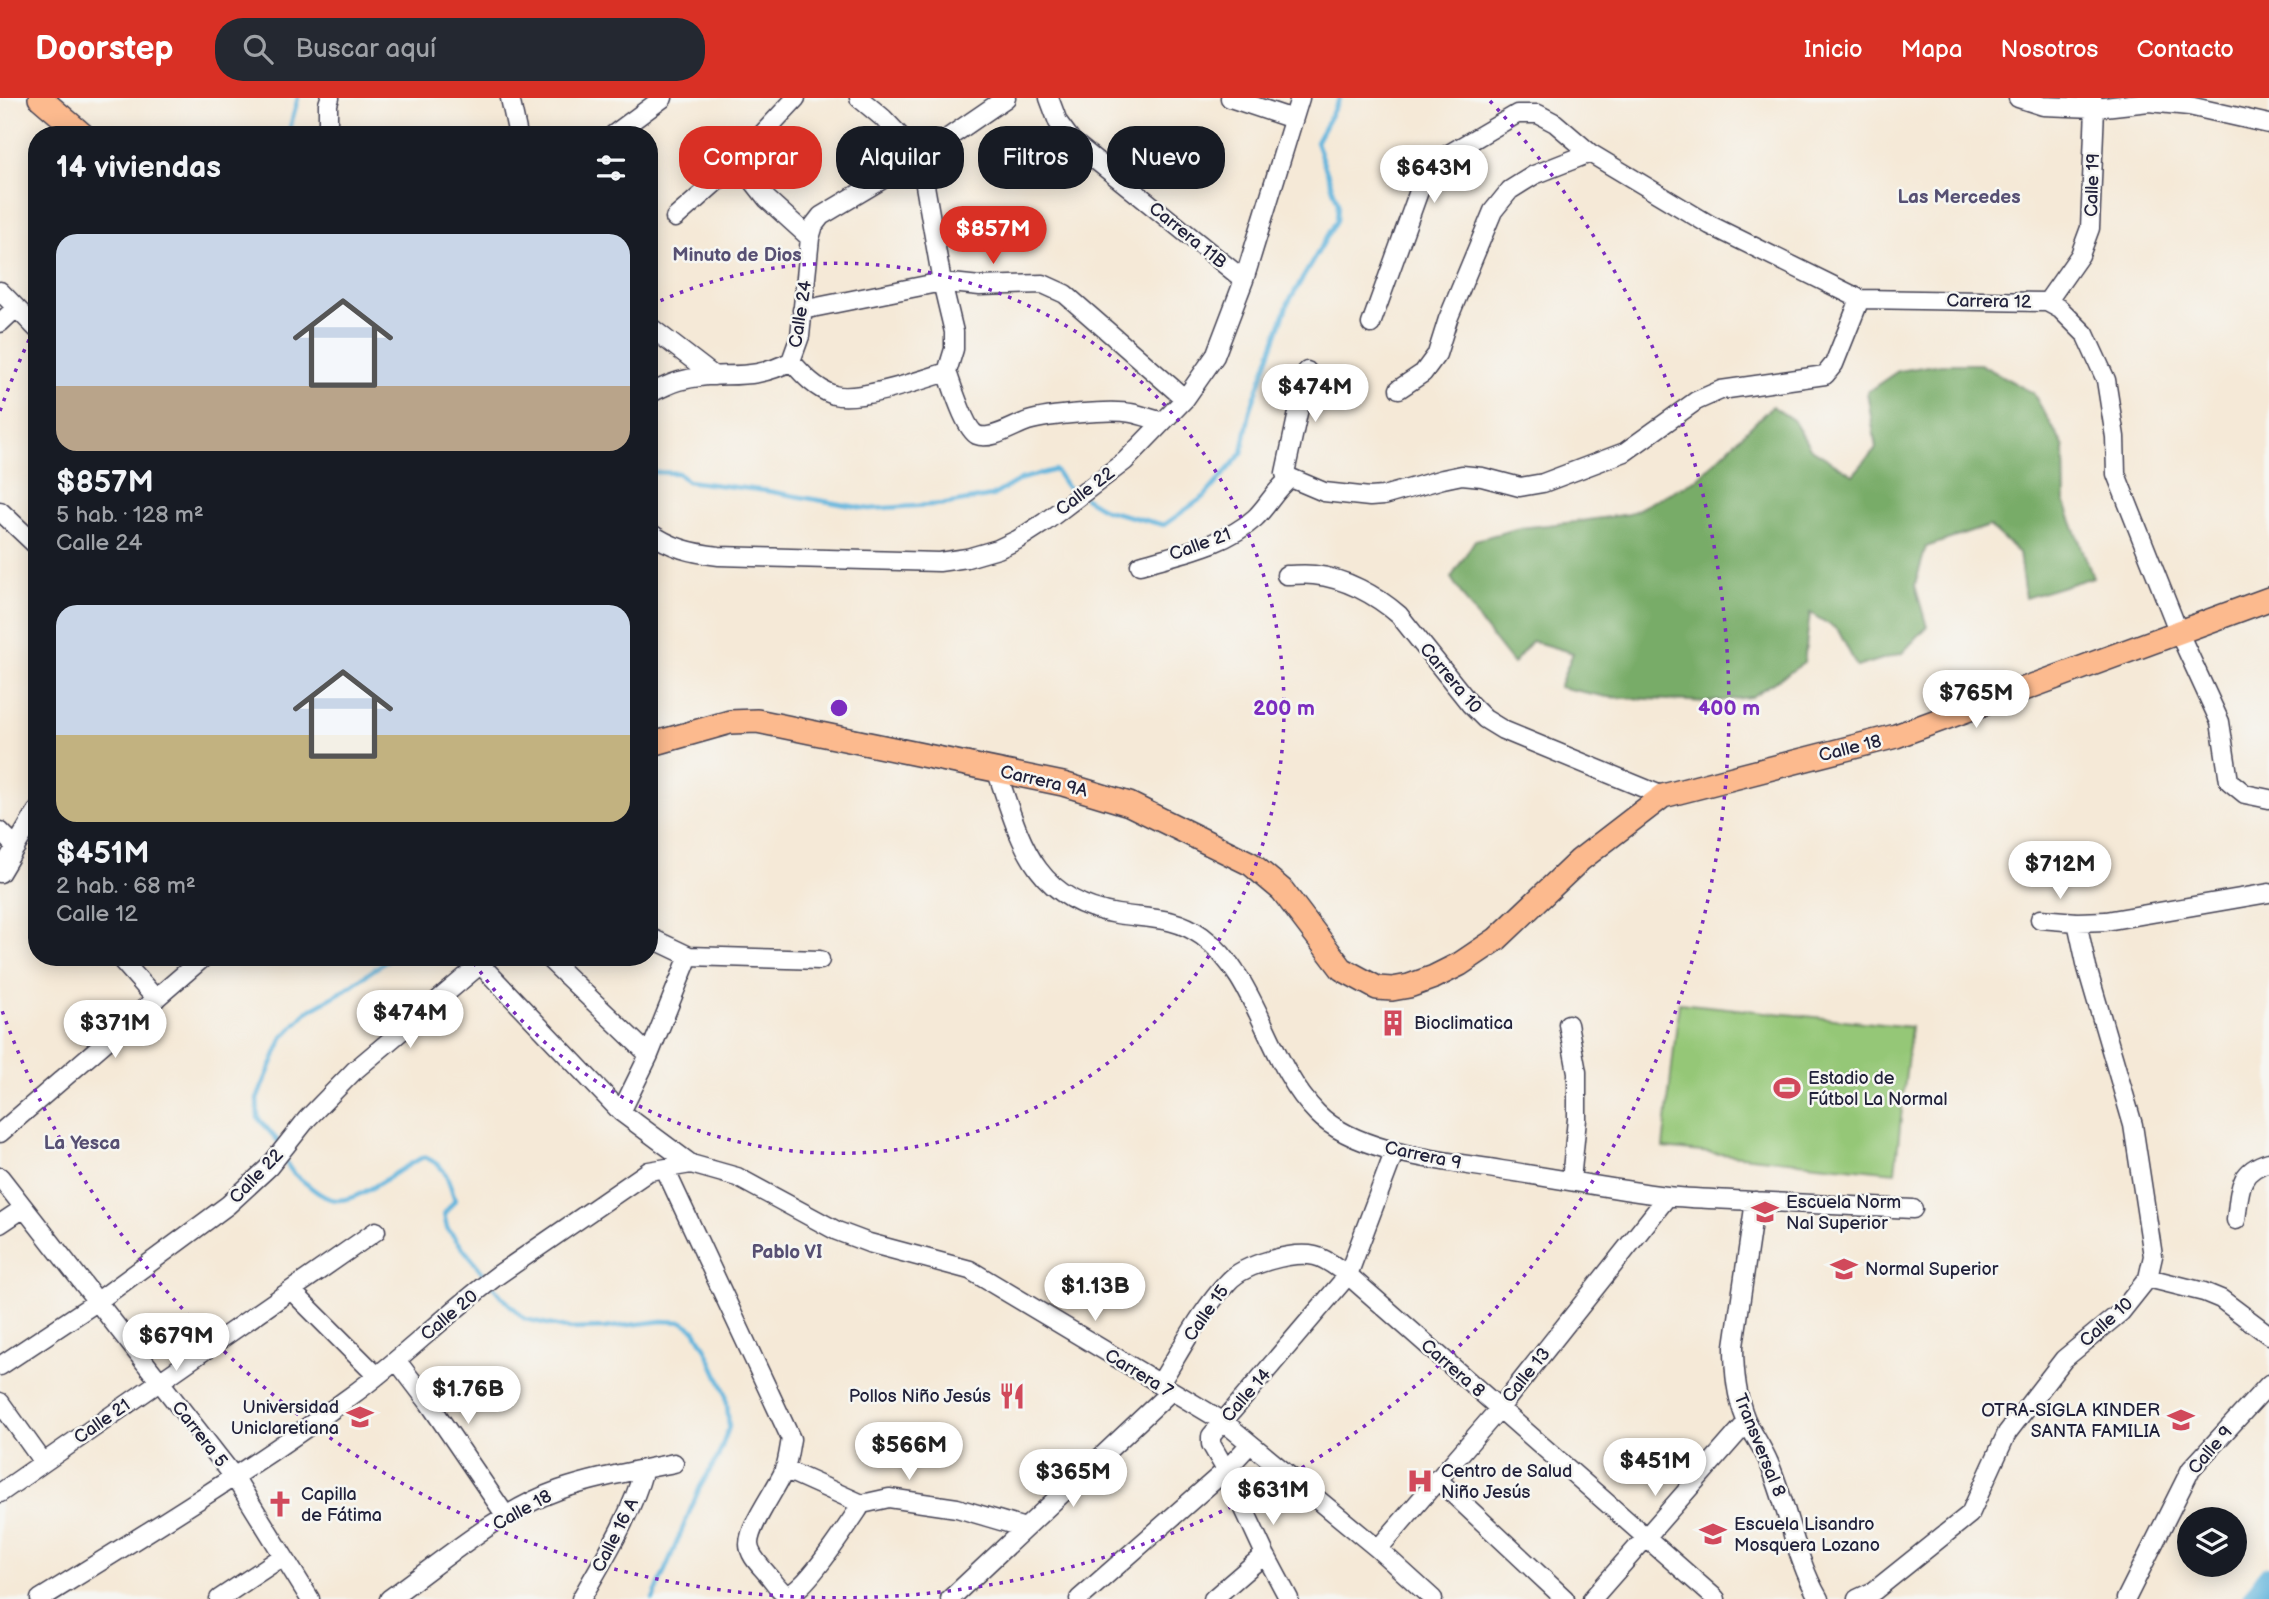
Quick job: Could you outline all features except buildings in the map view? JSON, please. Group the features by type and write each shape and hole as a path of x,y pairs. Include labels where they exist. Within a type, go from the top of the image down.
{"main road":[{"path":"40,98 73,126"},
{"name":"Calle 18","path":"1663,796 1896,736 2269,599"},
{"name":"Carrera 9A","path":"658,743 730,722 757,721 996,769 1063,784 1129,804 1251,864 1282,890 1342,969 1377,988 1392,989 1409,986 1460,964 1497,939 1580,860 1663,796"}],"street":[{"path":"328,126 330,98"},
{"path":"510,98 516,126"},
{"path":"625,126 663,98"},
{"path":"771,126 796,98"},
{"path":"859,98 892,126"},
{"name":"Calle 24","path":"964,127 1006,98"},
{"name":"Carrera 11B","path":"1049,98 1058,122 1072,141 1244,280"},
{"path":"1230,98 1293,120"},
{"name":"Calle 22","path":"658,537 691,553 719,556 939,562 967,558 1017,540 1125,461 1185,399 1215,356 1244,280 1300,98"},
{"path":"2018,98 2043,106 2149,102 2189,106 2269,124"},
{"name":"Calle 19","path":"2047,302 2080,255 2090,228 2093,103"},
{"name":"Carrera 12","path":"1371,324 1423,180 1447,155 1517,114 1538,114 1555,123 1590,153 1710,225 1860,299 2047,302 2060,309 2085,334 2106,380 2115,437 2116,474 2179,633 2220,722 2229,781 2245,794 2269,799"},
{"path":"1399,389 1423,373 1437,354 1448,319 1493,211 1510,190 1534,174 1590,153"},
{"path":"675,218 708,189"},
{"path":"759,189 810,238"},
{"name":"Calle 24","path":"658,390 680,380 748,376 777,369 791,361 800,336 810,238 814,225 829,210 865,189"},
{"path":"926,189 954,332 954,349 947,372 972,432 979,436 991,435 1035,419 1111,411 1131,412 1163,422"},
{"path":"802,310 942,282 980,286 1042,284 1065,294 1185,399"},
{"path":"0,291 28,320"},
{"path":"1307,371 1285,482 1294,478 1324,492 1370,498 1462,475 1520,487 1543,483 1625,452 1696,401 1721,390 1825,375 1834,364 1860,299"},
{"path":"0,323 16,308"},
{"path":"658,333 714,376"},
{"path":"791,361 817,387 836,396 903,387 947,372"},
{"name":"Calle 21","path":"1140,565 1226,538 1257,517 1285,482"},
{"path":"3,519 28,540"},
{"name":"Carrera 10","path":"1286,575 1314,575 1349,584 1385,603 1399,615 1485,719 1503,730 1663,796"},
{"name":"Carrera 9","path":"996,769 1028,856 1050,882 1074,900 1113,913 1173,921 1202,937 1235,970 1290,1078 1317,1114 1340,1130 1394,1153 1668,1196 1913,1209"},
{"path":"0,873 28,826"},
{"path":"0,831 16,847"},
{"path":"2040,919 2106,921 2269,893"},
{"path":"2077,922 2087,968 2133,1125 2153,1256 2148,1278 2221,1299 2269,1335"},
{"path":"658,941 688,956 820,960"},
{"path":"621,1112 649,1055 688,956"},
{"path":"129,966 156,999"},
{"path":"0,1133 194,966"},
{"name":"Calle 22","path":"0,1366 98,1301 228,1205 268,1167 307,1119 354,1072 479,966"},
{"path":"490,966 621,1112 691,1164"},
{"path":"563,966 649,1055"},
{"path":"1568,1024 1577,1072 1577,1119 1571,1181"},
{"name":"Calle 14","path":"1226,1470 1210,1440 1213,1433 1348,1275 1394,1153"},
{"path":"2236,1220 2244,1177 2257,1165 2269,1161"},
{"name":"Calle 20","path":"40,1599 235,1478 377,1377 498,1275 649,1171 691,1164"},
{"name":"Carrera 7","path":"691,1164 737,1177 837,1231 869,1243 970,1270 1224,1422 1378,1549 1433,1599"},
{"path":"664,1169 791,1439 784,1469 751,1532 749,1546 752,1557 786,1594 791,1594 801,1587 835,1544 862,1504"},
{"name":"Carrera 5","path":"0,1177 235,1478 310,1599"},
{"name":"Calle 13","path":"1378,1549 1499,1409 1668,1196"},
{"name":"Transversal 8","path":"1755,1201 1734,1346 1738,1397 1747,1422 1769,1462 1808,1578 1819,1599"},
{"path":"0,1224 24,1208"},
{"name":"Calle 21","path":"0,1493 376,1231"},
{"name":"Carrera 8","path":"1270,1261 1297,1255 1315,1256 1348,1275 1716,1599"},
{"name":"Calle 15","path":"950,1599 1164,1388 1215,1297 1231,1279 1245,1270 1270,1261"},
{"name":"Calle 10","path":"1857,1599 1877,1595 1970,1514 2007,1433 2064,1359 2121,1312 2148,1278"},
{"path":"291,1290 377,1377"},
{"path":"397,1361 506,1516"},
{"name":"Calle 9","path":"2126,1599 2191,1469 2269,1384"},
{"path":"0,1402 43,1462"},
{"path":"1592,1599 1747,1422"},
{"path":"1079,1599 1226,1470 1250,1444"},
{"name":"Calle 18","path":"389,1599 506,1516 558,1490 609,1475 674,1463"},
{"name":"Calle 16 A","path":"581,1599 621,1530 639,1489 644,1469"},
{"path":"784,1469 862,1504 889,1498 957,1508 1025,1528"},
{"path":"1226,1470 1289,1599"},
{"path":"1437,1479 1564,1599"},
{"path":"1213,1599 1265,1554"},
{"path":"219,1599 282,1557"}],"green space":[{"path":"1941,364 1980,364 2033,393 2064,447 2065,503 2093,577 2025,598 2019,553 1989,526 1926,547 1915,585 1927,627 1902,653 1857,667 1838,630 1810,613 1804,663 1751,697 1709,702 1607,697 1559,687 1573,653 1532,641 1513,664 1482,625 1451,578 1475,540 1520,528 1629,514 1697,479 1772,406 1793,420 1810,448 1853,475 1876,448 1867,392 1898,371"},
{"name":"Estadio de Fútbol La Normal","path":"1679,1003 1911,1027 1895,1172 1663,1148"}],"waterway":[{"path":"290,126 298,98"},
{"path":"1085,498 1105,510 1164,525 1205,496 1242,453 1250,411 1288,303 1337,220 1338,203 1316,142 1340,98"},
{"path":"658,472 678,473 687,481 767,491 869,509 946,504 992,496 1021,479 1055,470 1066,486 1075,492"},
{"path":"280,1145 258,1118 257,1099 283,1037 308,1011 379,966"},
{"path":"284,1157 300,1179 321,1195 337,1200 357,1196 424,1157 432,1161 446,1174 455,1200 444,1214 447,1228 487,1278"},
{"path":"492,1285 525,1319 570,1329 662,1321 683,1322 695,1330 705,1347 726,1394 729,1427 718,1457 700,1487 653,1599"},
{"path":"2255,1599 2269,1579"}],"place":[{"name":"Bioclimatica","path":"1393,1023"},
{"name":"Estadio de Fútbol La Normal","path":"1787,1088"},
{"name":"Escuela Norm Nal Superior","path":"1765,1212"},
{"name":"Normal Superior","path":"1844,1269"},
{"name":"Pollos Niño Jesús","path":"1012,1396"},
{"name":"Universidad Uniclaretiana","path":"360,1417"},
{"name":"OTRA-SIGLA KINDER SANTA FAMILIA","path":"2181,1420"},
{"name":"Centro de Salud Niño Jesús","path":"1420,1481"},
{"name":"Capilla de Fátima","path":"280,1504"},
{"name":"Escuela Lisandro Mosquera Lozano","path":"1713,1534"}],"district":[{"name":"Las Mercedes","path":"1959,196"},
{"name":"Minuto de Dios","path":"737,254"},
{"name":"La Yesca","path":"82,1142"},
{"name":"Pablo VI","path":"787,1251"}]}
